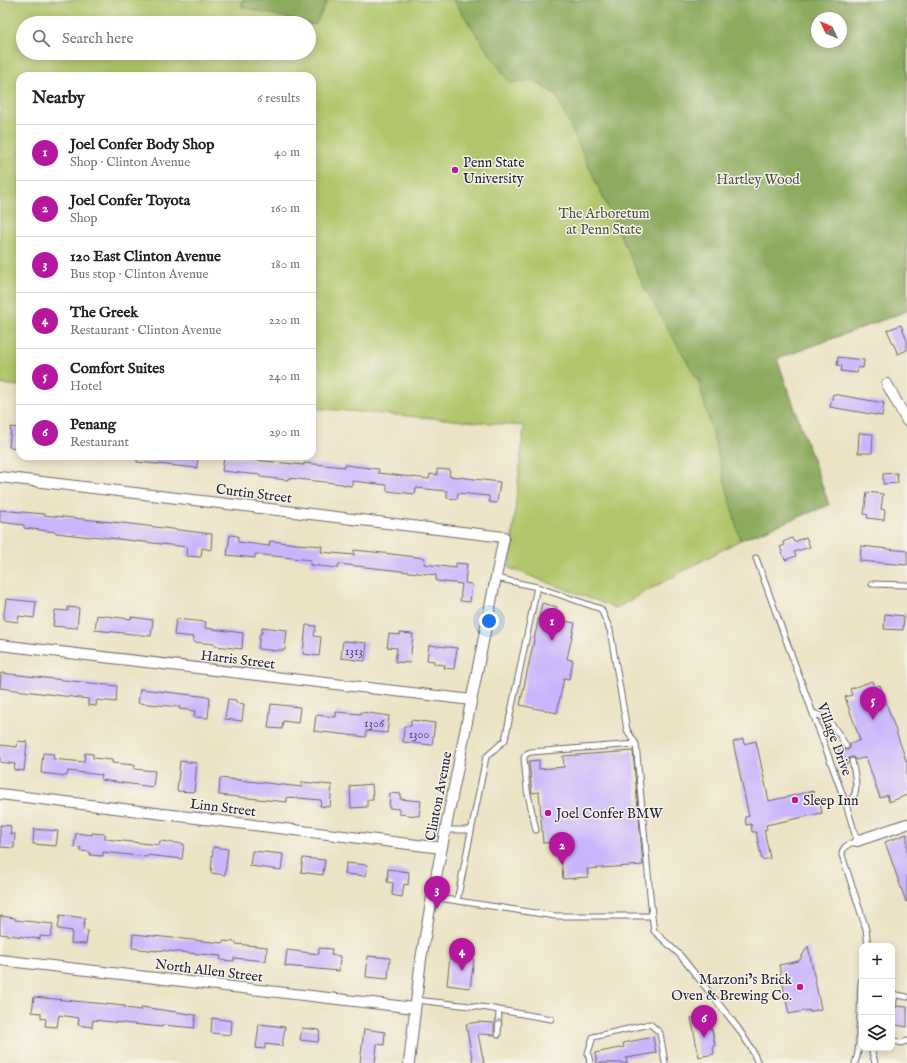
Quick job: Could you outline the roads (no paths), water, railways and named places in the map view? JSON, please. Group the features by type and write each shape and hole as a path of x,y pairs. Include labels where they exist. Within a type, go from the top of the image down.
{"street":[{"path":"887,384 907,422"},
{"name":"Curtin Street","path":"0,477 504,537"},
{"name":"Clinton Avenue","path":"409,1063 421,959 432,897 504,537"},
{"name":"Harris Street","path":"0,645 472,700"},
{"name":"Linn Street","path":"0,794 442,848"},
{"path":"857,841 907,824"},
{"name":"North Allen Street","path":"0,960 415,1004"}],"lane":[{"name":"Village Drive","path":"756,558 846,804 857,841"},
{"path":"496,578 538,587 601,609 610,630 627,730 636,744 654,931 680,955 738,1028 752,1048 758,1063"},
{"path":"872,584 907,586"},
{"path":"457,901 486,757 505,740 538,587"},
{"path":"813,713 828,720 838,731 846,746"},
{"path":"536,830 527,790 525,755 531,752 636,744"},
{"path":"846,804 853,798 855,793 855,780 852,762"},
{"path":"446,830 471,830"},
{"path":"857,841 844,847 842,855 866,930 868,943"},
{"path":"432,897 555,916 652,916"},
{"path":"895,994 907,997"},
{"path":"415,1004 499,1010 552,1019"},
{"path":"498,1035 499,1010"},
{"path":"590,1063 588,1053 592,1037 650,1024 660,1033 665,1063"},
{"path":"895,1041 901,1043 907,1041"},
{"path":"855,1063 859,1047"},
{"path":"872,1051 875,1063"}],"place":[{"name":"Penn State University","path":"455,170"},
{"name":"Joel Confer Body Shop","path":"552,641"},
{"name":"Comfort Suites","path":"873,720"},
{"name":"Sleep Inn","path":"795,800"},
{"name":"Joel Confer BMW","path":"548,813"},
{"name":"Joel Confer Toyota","path":"562,865"},
{"name":"120 East Clinton Avenue","path":"437,909"},
{"name":"The Greek","path":"462,971"},
{"name":"Marzoni’s Brick Oven & Brewing Co.","path":"800,987"},
{"name":"Penang","path":"704,1038"}],"park label":[{"name":"Hartley Wood","path":"758,179"},
{"name":"The Arboretum at Penn State","path":"604,222"}]}
